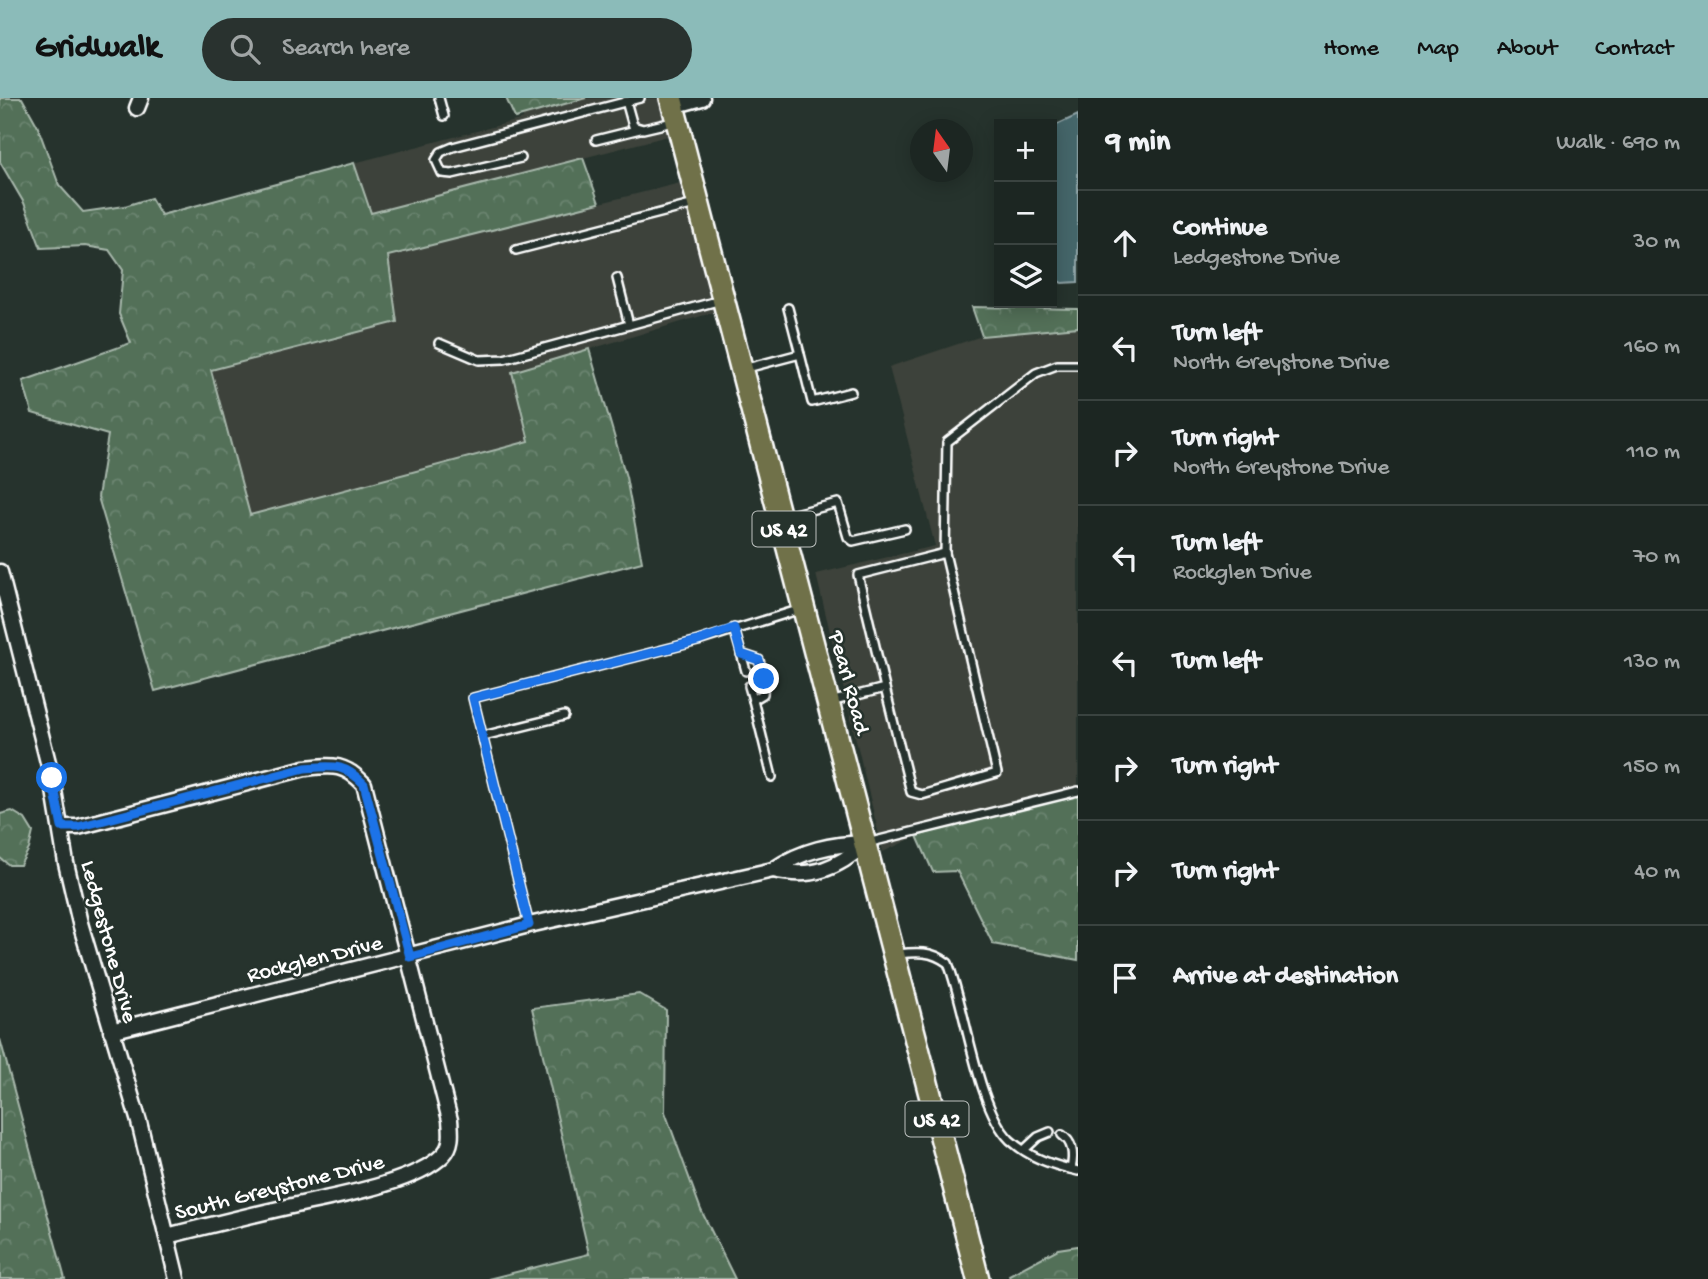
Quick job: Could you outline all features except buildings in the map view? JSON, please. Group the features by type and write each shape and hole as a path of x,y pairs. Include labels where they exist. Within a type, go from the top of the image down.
{"main road":[{"name":"Pearl Road","path":"674,108 978,1279"}],"street":[{"path":"674,108 702,98"},
{"name":"Ledgestone Drive","path":"0,572 62,827 66,863 80,923 139,1122 177,1279"},
{"path":"62,827 80,827 305,768 334,765 351,770 364,784 410,957"},
{"name":"Rockglen Drive","path":"111,1031 529,925 774,870 793,856 837,844 866,843"},
{"name":"Rockglen Drive","path":"774,870 796,875 842,864 866,843"},
{"name":"South Greystone Drive","path":"167,1236 350,1194 413,1173 433,1164 446,1153 451,1140 450,1120 410,957"}],"lane":[{"path":"439,98 444,116"},
{"path":"521,158 452,174 442,173 436,160 441,152 453,147 640,98"},
{"path":"626,101 633,126 643,129"},
{"path":"596,140 643,129 674,108"},
{"path":"516,250 699,203"},
{"path":"617,278 629,324"},
{"path":"439,343 479,360 504,359 724,299"},
{"path":"788,309 812,402 851,392"},
{"path":"742,369 800,354"},
{"path":"945,552 858,575 911,792 922,794 997,773 945,552 947,442 1036,373 1057,365 1078,365"},
{"path":"781,518 838,503 848,537 853,541 905,529"},
{"path":"529,925 473,698 698,641 805,608"},
{"path":"734,628 746,671"},
{"path":"741,654 759,660 764,679 763,694 752,700"},
{"path":"749,687 772,777"},
{"path":"829,702 885,688"},
{"path":"483,736 564,716"},
{"path":"866,843 1078,791"},
{"path":"895,954 919,951 937,955 948,963 992,1115 1009,1139 1048,1164 1075,1170 1069,1139 1062,1135"},
{"path":"1024,1150 1038,1137 1050,1132"}],"shaded area":[{"path":"518,98 658,98 668,136 370,213 354,163 523,119"},
{"path":"680,183 715,312 513,372 530,441 250,515 211,370 397,322 388,256"},
{"path":"1078,327 1078,788 917,836 883,852 816,574 935,546 889,367 982,336"}],"green space":[{"path":"0,98 22,98 37,125 59,185 83,212 125,206 151,198 161,215 354,163 371,213 583,158 599,203 388,256 397,322 211,370 250,515 529,441 512,372 589,349 626,477 642,562 155,691 98,497 108,435 32,413 23,381 131,343 119,314 123,270 109,250 85,246 41,248 24,203 0,162"},
{"path":"506,98 586,98 515,118"},
{"path":"972,307 1078,309 1078,327 982,336"},
{"path":"1078,788 1078,960 993,944 957,871 933,872 917,836"},
{"path":"12,811 25,819 33,832 29,849 20,865 9,865 0,858 0,814"},
{"path":"639,994 666,1010 665,1112 701,1210 735,1279 488,1279 589,1254 532,1008"},
{"path":"0,1039 65,1279 0,1279"},
{"path":"1078,1246 1078,1279 1010,1279 1009,1275 1058,1249"}],"water":[{"path":"1078,115 1078,282 1062,283 1057,280 1057,125"}],"route":[{"path":"52,778 62,827 78,827 305,768 334,765 351,770 364,784 410,957 529,925 473,698 698,641 734,628 741,654 759,660 764,679"}]}
